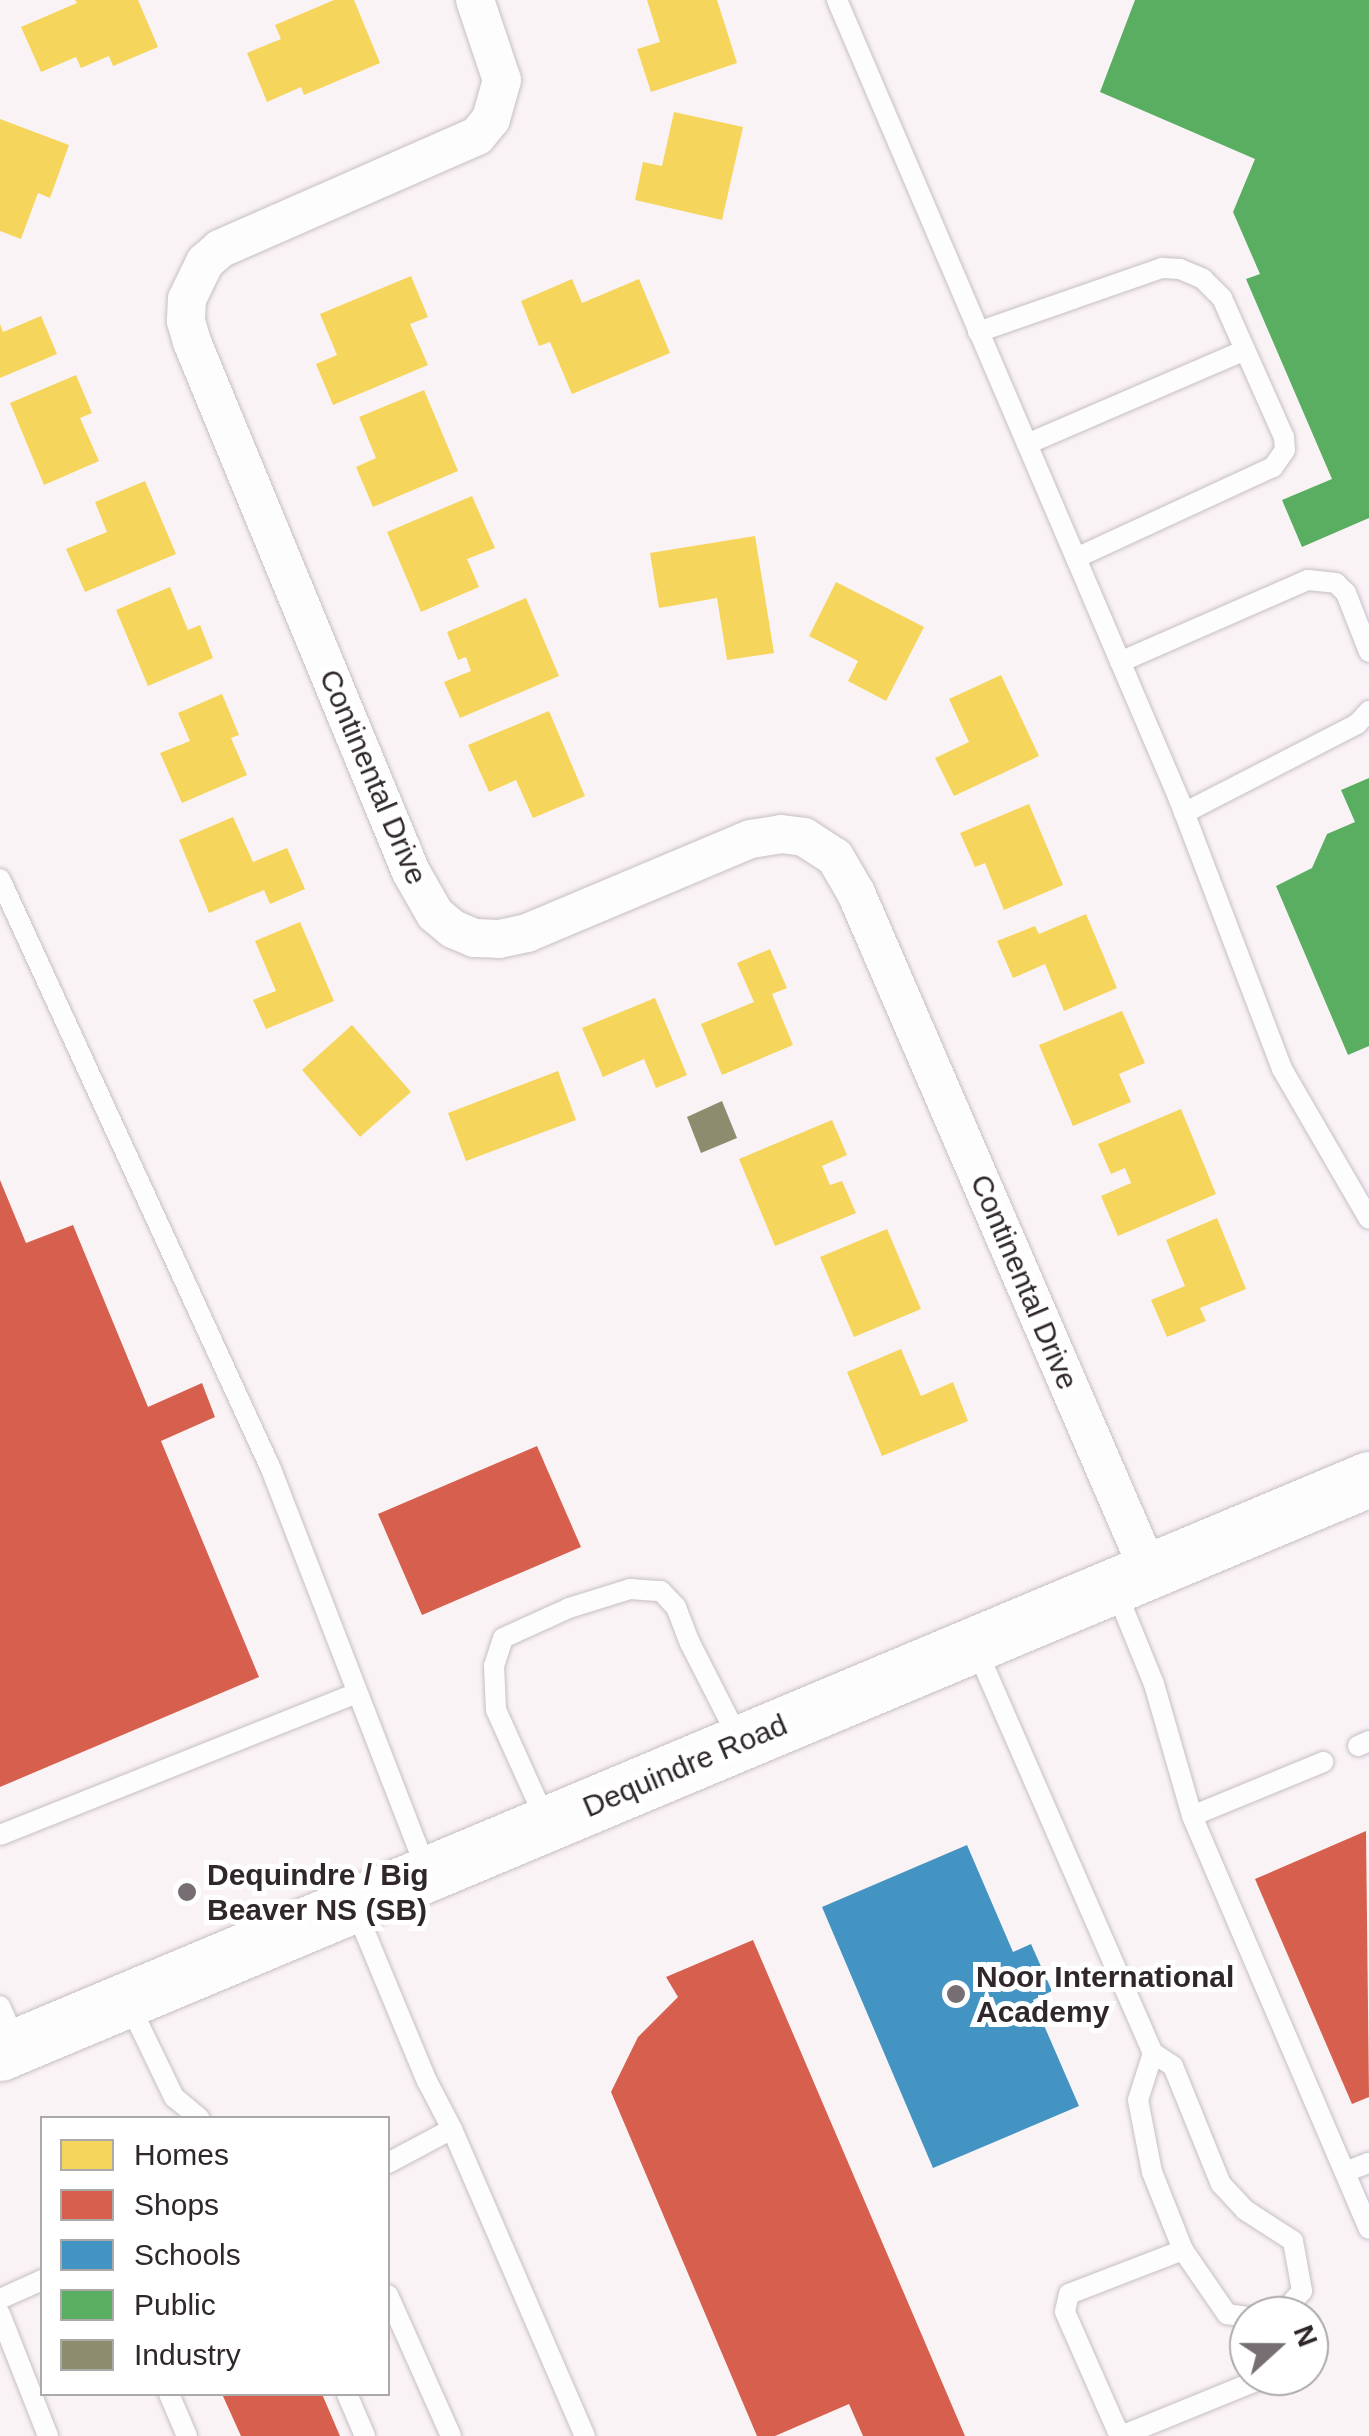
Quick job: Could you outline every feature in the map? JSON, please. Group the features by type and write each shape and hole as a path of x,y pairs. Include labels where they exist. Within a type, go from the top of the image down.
{"main road":[{"name":"Dequindre Road","path":"6,2035 127,1999 1131,1579 1366,1489"}],"street":[{"name":"Continental Drive","path":"475,0 502,80 491,119 477,136 220,249 204,262 187,299 186,321 192,342 411,872 434,914 453,929 474,938 499,939 527,933 751,839 780,834 804,837 835,858 856,893 1131,1579"}],"lane":[{"path":"840,1 1184,813 1282,1069 1369,1218"},
{"path":"978,332 1162,268 1180,269 1203,278 1222,298 1284,437 1284,450 1272,468 1076,558"},
{"path":"1027,444 1245,350"},
{"path":"1120,662 1308,580 1336,583 1346,593 1369,652"},
{"path":"1184,813 1357,724 1369,711"},
{"path":"0,879 271,1470 428,1874"},
{"path":"1131,1579 1154,1684 1192,1816 1369,2229"},
{"path":"548,1824 496,1710 494,1666 502,1638 569,1608 630,1590 660,1591 676,1606 690,1643 741,1742"},
{"path":"974,1644 1153,2053 1172,2066 1221,2184 1244,2210 1293,2241 1302,2291 1297,2296"},
{"path":"0,1835 356,1693"},
{"path":"1192,1816 1323,1762"},
{"path":"354,1904 426,2081 452,2129 585,2436"},
{"path":"127,1999 174,2097 197,2116"},
{"path":"1153,2053 1138,2100 1152,2172 1183,2250 1229,2314"},
{"path":"390,2163 452,2129"},
{"path":"1346,2172 1369,2163"},
{"path":"1183,2250 1069,2294 1065,2312 1117,2430 1126,2434 1229,2392"},
{"path":"0,2300 40,2281"},
{"path":"390,2299 451,2436"},
{"path":"0,2314 48,2436"},
{"path":"170,2396 187,2436"},
{"path":"347,2396 365,2436"}],"building: Homes":[{"path":"75,0 138,0 158,47 113,66 109,56 81,68 76,57 41,72 21,27 77,3"},
{"path":"334,0 354,0 380,63 304,95 301,87 267,102 247,53 281,39 275,25"},
{"path":"647,0 717,0 737,63 651,92 637,49 660,42"},
{"path":"674,112 743,127 722,220 635,200 643,162 662,166"},
{"path":"0,119 69,145 50,198 38,193 21,239 0,231"},
{"path":"411,276 428,317 410,324 428,365 333,405 316,364 337,355 320,314"},
{"path":"572,279 582,303 639,279 670,353 572,394 550,342 539,346 521,301"},
{"path":"41,316 57,354 0,378 0,324 3,332"},
{"path":"76,375 92,413 80,418 99,461 44,485 10,403"},
{"path":"424,390 458,471 373,507 356,467 376,458 359,417"},
{"path":"145,481 176,554 85,592 66,549 107,532 95,502"},
{"path":"472,496 495,548 467,559 479,587 421,612 387,532"},
{"path":"755,536 774,653 727,660 717,598 659,608 650,553"},
{"path":"836,582 924,627 886,701 848,681 858,661 809,636"},
{"path":"170,587 188,630 200,625 213,658 148,686 116,610"},
{"path":"526,598 559,676 460,718 444,682 471,671 466,657 458,660 447,632"},
{"path":"1001,675 1039,756 954,796 935,758 969,742 949,699"},
{"path":"222,694 239,735 231,738 247,775 182,803 160,753 190,741 178,713"},
{"path":"549,711 585,796 533,818 516,780 489,792 468,745"},
{"path":"1029,804 1063,885 1004,910 985,863 975,867 960,833"},
{"path":"233,817 253,862 287,848 305,889 270,904 264,890 209,913 179,840"},
{"path":"1086,914 1117,988 1064,1011 1045,964 1013,978 997,941 1035,926 1039,934"},
{"path":"300,922 334,1001 266,1029 253,1000 276,991 255,941"},
{"path":"770,949 787,988 772,994 793,1045 722,1075 701,1024 754,1002 737,963"},
{"path":"655,998 687,1075 656,1088 644,1059 603,1077 582,1028"},
{"path":"1122,1011 1145,1063 1119,1074 1131,1102 1073,1126 1039,1045"},
{"path":"352,1025 411,1092 360,1137 302,1070"},
{"path":"558,1071 576,1120 466,1161 448,1113"},
{"path":"1181,1109 1216,1194 1118,1236 1101,1196 1131,1183 1125,1168 1111,1174 1098,1144"},
{"path":"832,1120 847,1155 822,1166 830,1185 842,1181 856,1213 775,1246 739,1159"},
{"path":"1217,1218 1246,1289 1200,1308 1206,1321 1167,1337 1151,1300 1185,1286 1166,1240"},
{"path":"887,1229 921,1309 854,1337 820,1257"},
{"path":"901,1349 921,1396 953,1382 968,1421 882,1456 847,1372"}],"building: Shops":[{"path":"0,1180 26,1243 73,1225 148,1407 202,1383 215,1417 161,1441 259,1677 0,1787"},
{"path":"537,1446 581,1547 422,1615 378,1514"},
{"path":"1366,1831 1369,2097 1352,2104 1255,1879"},
{"path":"753,1940 965,2436 863,2436 849,2404 775,2436 757,2436 611,2092 638,2037 678,1997 666,1977"},
{"path":"223,2396 323,2396 340,2436 241,2436"}],"building: Schools":[{"path":"967,1845 1013,1952 1031,1944 1052,1991 1033,2000 1079,2106 933,2168 822,1907"}],"building: Public":[{"path":"1135,0 1369,0 1369,518 1302,547 1282,500 1332,479 1246,279 1260,274 1233,212 1255,159 1100,92"},
{"path":"1369,778 1369,1046 1348,1055 1276,886 1312,868 1327,834 1355,822 1341,790"}],"building: Industry":[{"path":"722,1101 737,1138 701,1153 687,1117"}],"place":[{"name":"Dequindre / Big Beaver NS (SB)","path":"187,1892"},
{"name":"Noor International Academy","path":"956,1994"}]}
